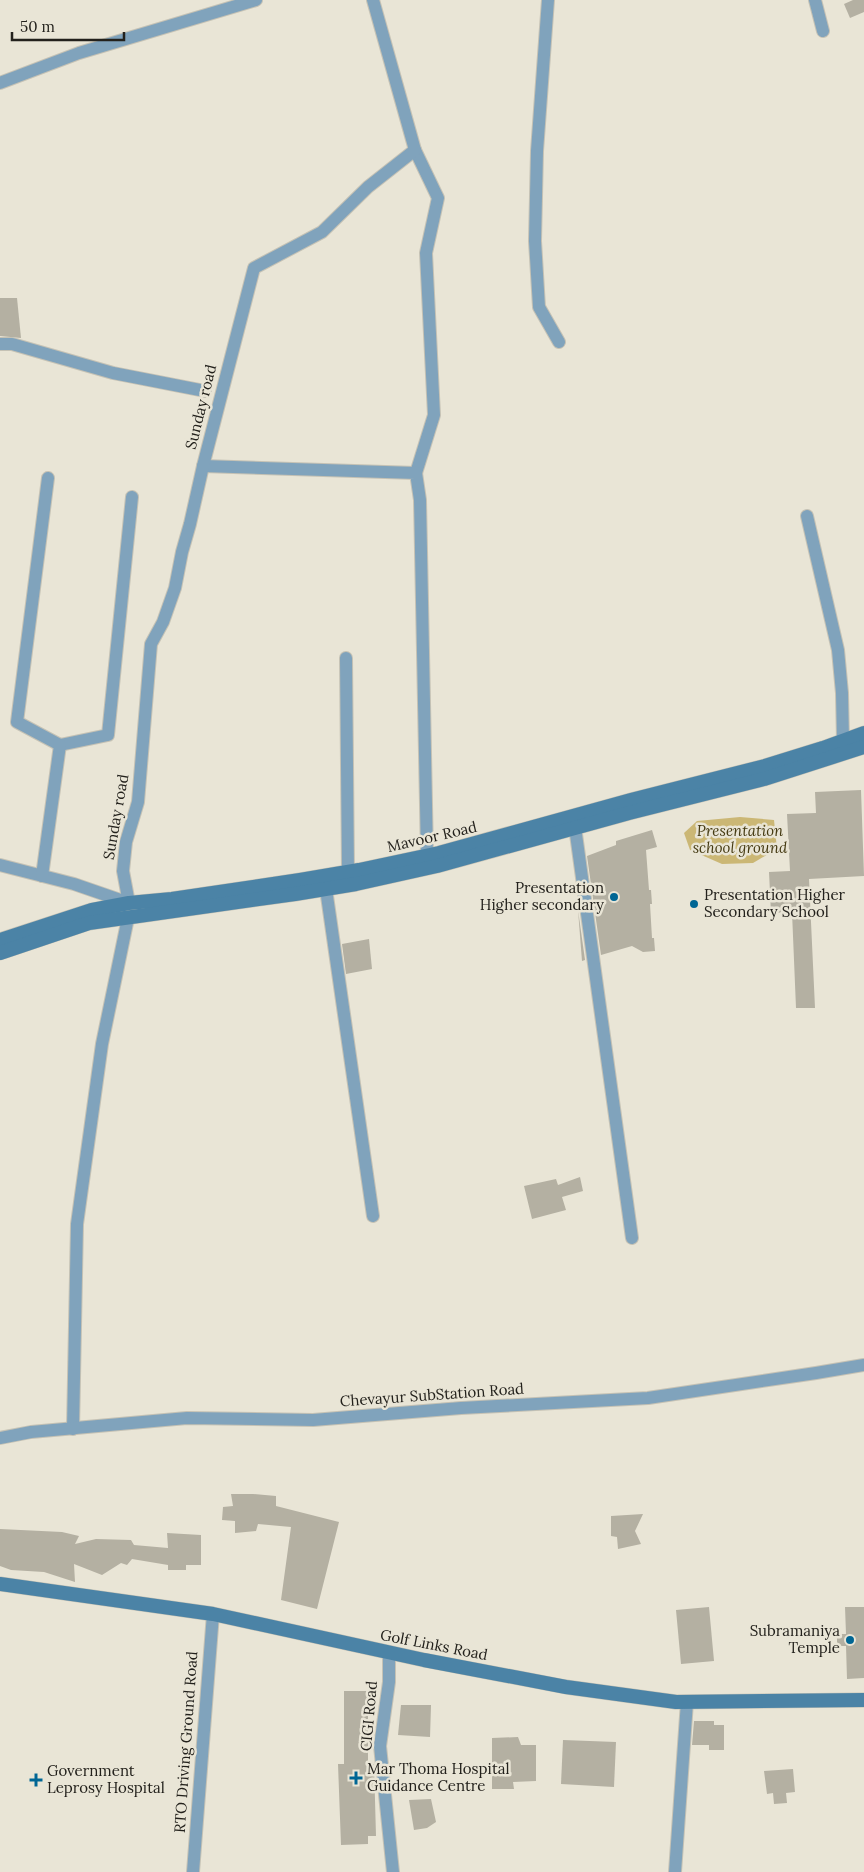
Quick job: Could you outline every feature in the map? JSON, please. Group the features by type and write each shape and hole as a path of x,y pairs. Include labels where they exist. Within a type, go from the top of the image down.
{"main road":[{"name":"Mavoor Road","path":"0,940 92,910 348,872 427,855 765,766 864,733"},
{"name":"Mavoor Road","path":"0,953 89,923 326,889 437,866 575,827 764,779 864,747"},
{"name":"Golf Links Road","path":"0,1584 213,1614 389,1653 566,1687 676,1702 864,1700"}],"street":[{"path":"0,83 79,53 237,2 256,0"},
{"path":"373,0 415,150 438,198 426,253 434,416 416,473 420,500 427,855"},
{"path":"548,0 537,150 535,241 539,307 559,342"},
{"path":"815,0 823,31"},
{"name":"Sunday road","path":"129,903 123,871 126,842 138,802 151,644 163,622 175,588 202,466 254,268 322,232 368,186 415,150"},
{"path":"0,344 12,344 113,372 205,391"},
{"path":"202,466 416,473"},
{"path":"48,478 17,722 60,746 108,735 132,497"},
{"path":"807,516 838,650 842,693 843,741"},
{"path":"346,658 348,872"},
{"path":"42,876 60,746"},
{"path":"575,827 632,1238"},
{"path":"0,865 74,884 129,903"},
{"path":"326,889 373,1216"},
{"path":"73,1429 77,1224 102,1044 128,918"},
{"name":"Chevayur SubStation Road","path":"0,1438 31,1432 187,1418 313,1420 461,1408 648,1398 816,1374 864,1365"},
{"name":"RTO Driving Ground Road","path":"193,1872 213,1614"},
{"name":"CIGI Road","path":"389,1653 389,1682 380,1746 393,1872"},
{"path":"675,1872 687,1702"}],"green space":[{"name":"Presentation school ground","path":"740,817 774,820 777,849 753,863 722,864 690,850 684,833 697,821"}],"building":[{"path":"853,0 864,0 864,12 850,18 844,4"},
{"path":"0,298 17,298 21,338 0,336"},
{"path":"861,790 864,876 809,879 815,1008 796,1008 792,912 771,913 769,872 790,871 787,814 816,813 815,792"},
{"name":"Presentation Higher secondary","path":"652,830 657,847 646,850 652,904 650,904 652,938 654,938 655,951 643,952 632,946 601,955 587,856 616,845 616,841"},
{"path":"578,910 585,960 582,961"},
{"path":"369,939 372,969 346,974 342,944"},
{"path":"580,1177 583,1191 562,1197 566,1210 532,1219 524,1186 556,1179 558,1185"},
{"path":"231,1494 276,1496 276,1506 339,1522 317,1609 281,1600 291,1527 258,1524 256,1531 235,1533 235,1521 222,1520 223,1507 233,1506"},
{"path":"643,1514 635,1531 641,1544 618,1549 617,1537 611,1536 611,1516"},
{"path":"0,1529 62,1532 79,1536 75,1544 96,1539 131,1540 134,1545 168,1548 167,1533 201,1535 201,1565 186,1565 186,1570 168,1570 168,1565 132,1559 127,1565 121,1563 102,1575 74,1564 75,1582 44,1572 11,1570 0,1566"},
{"path":"709,1607 714,1661 681,1664 676,1610"},
{"name":"Subramaniya Temple","path":"845,1607 864,1607 864,1678 847,1679 846,1646 837,1646 837,1634 846,1634"},
{"path":"344,1691 368,1691 368,1763 374,1764 376,1836 368,1836 368,1844 341,1845 338,1764 344,1764"},
{"path":"401,1705 431,1705 430,1737 398,1735"},
{"path":"694,1721 714,1721 714,1725 724,1725 724,1750 709,1750 709,1745 692,1745"},
{"path":"518,1737 521,1745 536,1745 536,1781 513,1782 514,1789 492,1789 492,1738"},
{"path":"563,1740 616,1742 614,1787 561,1784"},
{"path":"793,1769 795,1792 786,1793 787,1803 774,1804 773,1793 767,1794 764,1771"},
{"path":"431,1799 436,1822 427,1828 414,1830 409,1800"}],"place":[{"name":"Presentation Higher secondary","path":"614,897"},
{"name":"Presentation Higher Secondary School","path":"694,904"},
{"name":"Subramaniya Temple","path":"850,1640"},
{"name":"Mar Thoma Hospital Guidance Centre","path":"356,1778"},
{"name":"Government Leprosy Hospital","path":"36,1780"}]}
